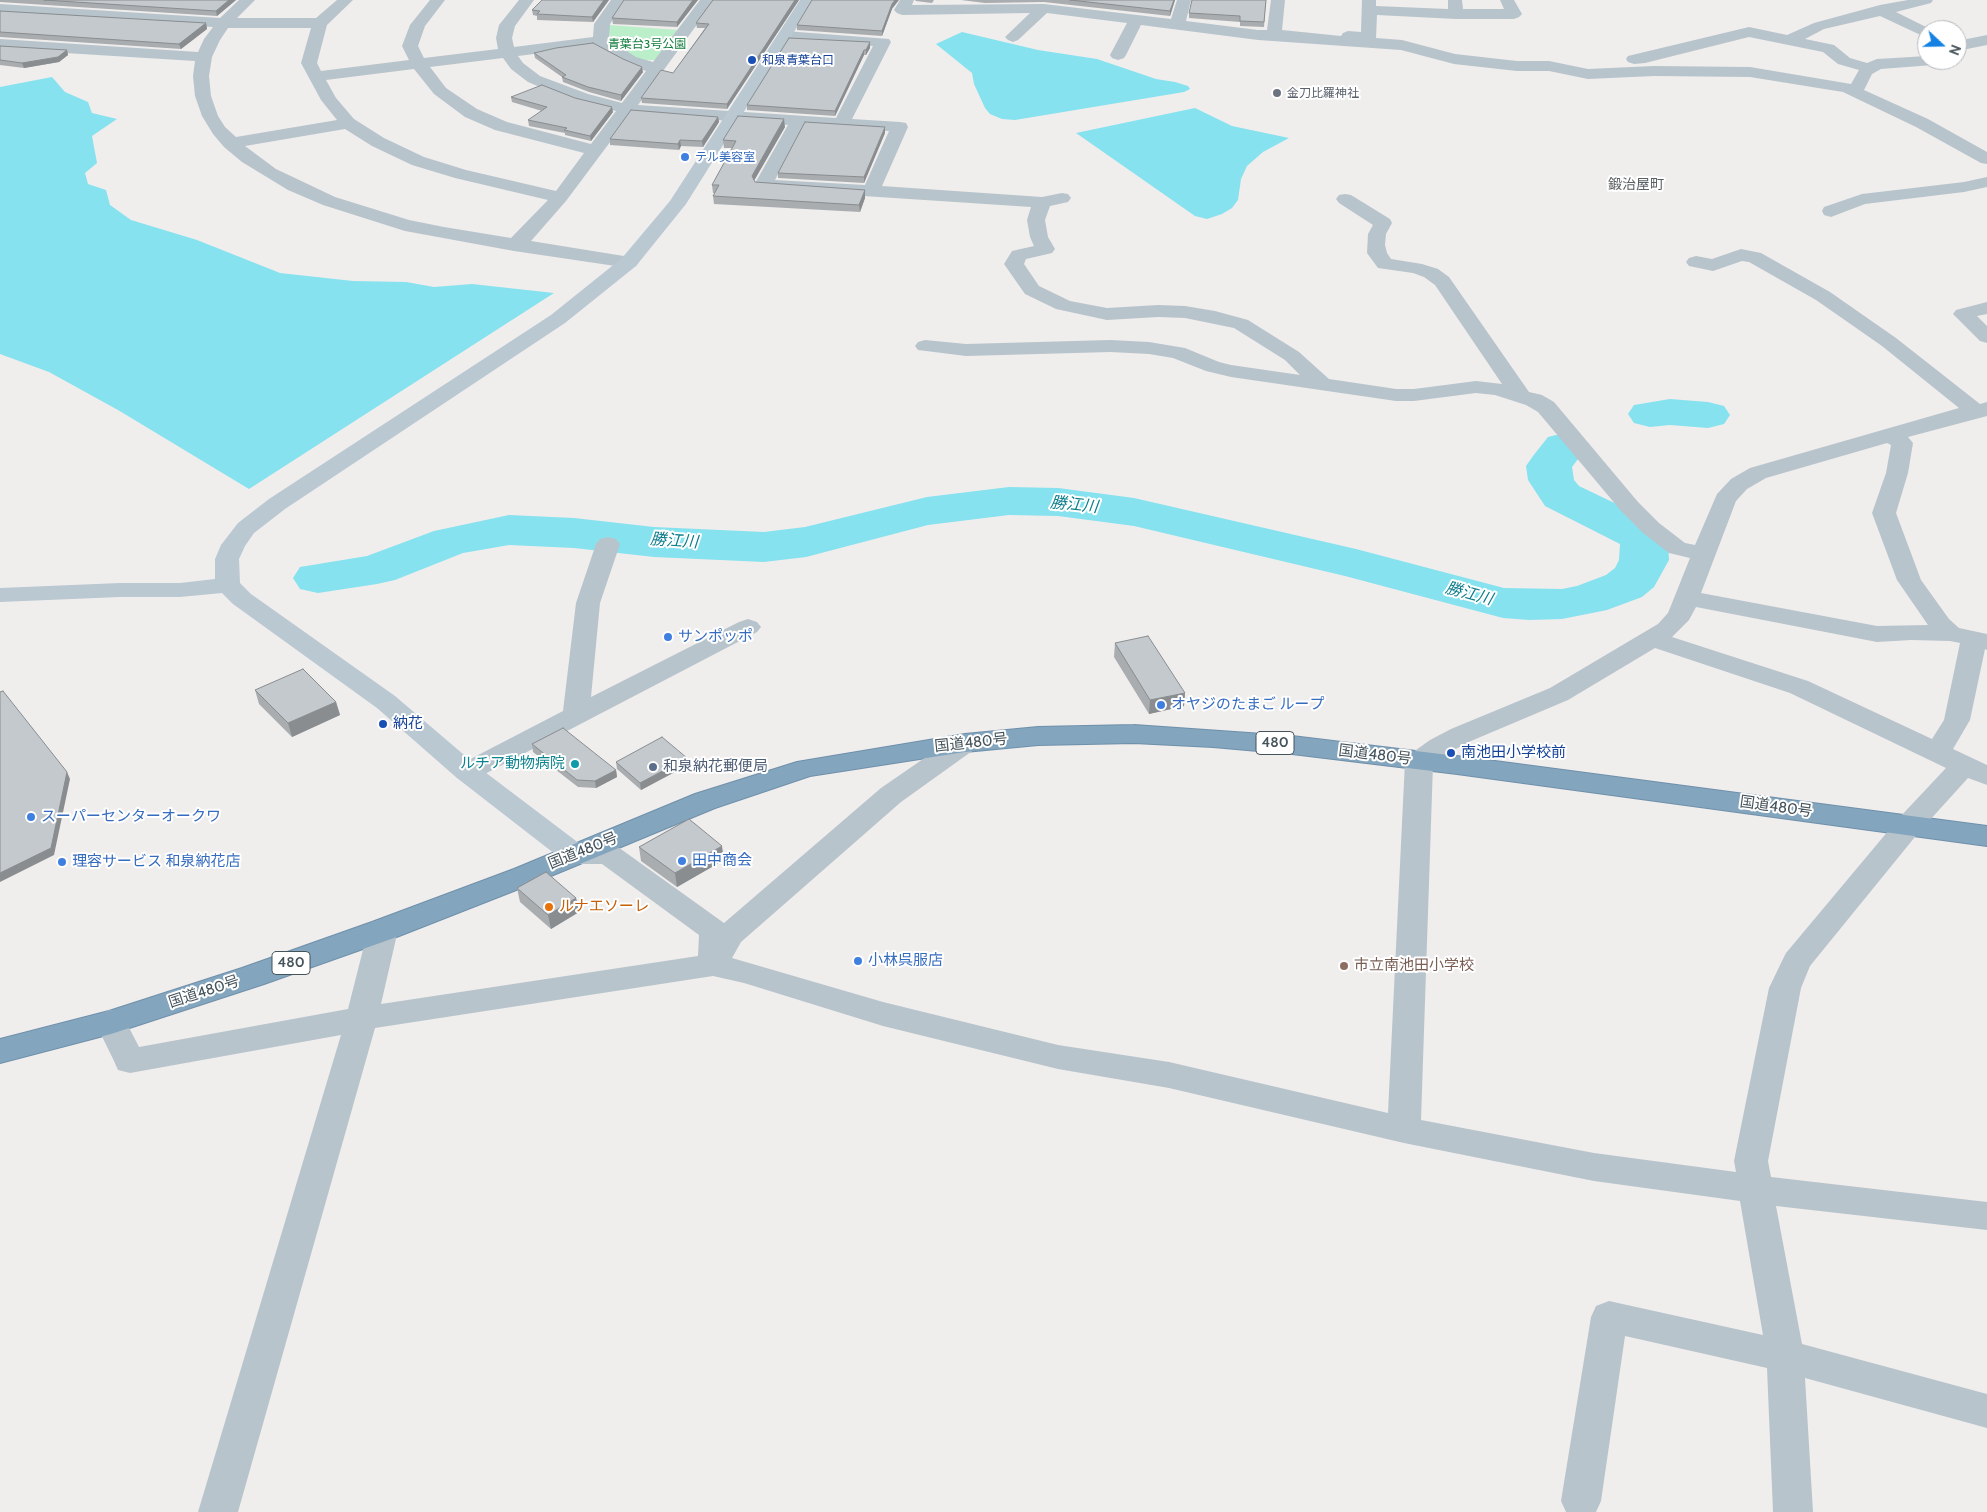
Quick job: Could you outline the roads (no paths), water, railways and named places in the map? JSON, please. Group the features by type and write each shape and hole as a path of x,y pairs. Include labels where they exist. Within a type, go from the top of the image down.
{"highway":[{"name":"国道480号","path":"0,1051 111,1022 253,976 383,930 524,876 705,801 807,768 965,743 1038,736 1144,735 1292,744 1987,836"}],"street":[{"path":"248,0 224,23 212,40 204,58 201,76 203,96 210,116 230,143 270,173 329,201 405,225 629,262"},
{"path":"346,0 320,24 309,63 329,100 348,123 378,142 418,160 461,174 560,197"},
{"path":"438,0 418,25 410,46 419,64 440,91 471,113 509,128 596,151"},
{"path":"527,0 507,24 504,38 507,52 517,66 534,79 582,98 627,109 798,122 900,127 871,191"},
{"path":"619,0 602,24 601,40 607,47 630,60 644,66 659,67"},
{"path":"514,244 522,239 560,197 708,0"},
{"path":"713,965 714,931 608,854 574,854 466,772 386,702 242,599 228,585 226,574 228,559 233,545 246,528 277,504 558,319 629,262 677,204 807,0"},
{"path":"907,0 902,10 1044,8 1274,36 1402,45 1454,59 1517,66 1549,66 1588,74 1654,70 1758,73 1917,61"},
{"path":"1177,25 1184,0"},
{"path":"1274,36 1278,0"},
{"path":"1274,36 1312,34 1369,38 1369,5 1456,7 1514,14 1507,0"},
{"path":"1789,40 1819,26 1926,0"},
{"path":"1014,37 1044,8"},
{"path":"0,9 224,23 320,24"},
{"path":"1880,10 1917,28"},
{"path":"1118,55 1136,20"},
{"path":"1605,70 1607,61 1645,58 1749,32 1828,48 1844,61 1860,65"},
{"path":"784,36 883,42 841,124"},
{"path":"317,76 601,40"},
{"path":"1967,44 1987,40"},
{"path":"0,44 204,58"},
{"path":"1855,92 1866,71 1877,64"},
{"path":"1758,73 1847,88 1922,123 1987,159"},
{"path":"798,122 763,185 1042,202 1062,198"},
{"path":"230,143 348,123"},
{"path":"1832,210 1862,199 1964,187 1987,182"},
{"path":"1345,199 1383,223 1377,234 1376,245 1377,253 1384,264 1416,268 1431,273 1442,281 1521,396"},
{"path":"1042,202 1036,220 1039,237 1045,249 1019,255 1014,264 1032,290 1063,306 1107,314 1158,311 1185,312 1241,324 1263,336 1292,356 1322,384"},
{"path":"1696,262 1713,265 1741,255 1754,257 1823,296 1981,410"},
{"path":"1987,308 1962,314 1987,337"},
{"path":"925,346 966,350 1110,346 1149,348 1178,352 1213,367 1231,371 1396,395 1414,395 1476,387 1497,389 1534,400 1546,407 1630,507 1651,528 1677,548 1703,554"},
{"path":"1404,1130 1419,761 1440,746 1461,735 1559,694 1652,639 1667,628 1680,615 1725,499 1739,484 1758,473 1981,410"},
{"path":"1891,435 1902,443 1897,473 1884,513 1910,580 1940,624 1971,638"},
{"path":"576,717 588,603 608,544"},
{"path":"0,595 120,590 180,590 228,585"},
{"path":"1686,598 1877,634 1911,632 1971,638"},
{"path":"466,772 748,627"},
{"path":"1937,752 1958,720 1971,638"},
{"path":"1652,639 1799,687 1976,770 1909,825 1797,962 1785,988 1751,1161 1785,1356 1793,1512"},
{"path":"713,965 730,935 891,795 965,743"},
{"path":"218,1512 362,1019 383,930"},
{"path":"111,1022 130,1061 362,1019 713,965 745,972 883,1014 1058,1057 1169,1074 1404,1130 1594,1167 1756,1189 1987,1216"},
{"path":"1581,1502 1609,1317 1785,1356 1987,1411"}],"water":[{"path":"962,32 1038,50 1097,59 1156,79 1188,86 1190,89 1184,92 1015,120 1002,119 990,114 985,108 974,84 972,73 936,44"},
{"path":"52,77 65,92 88,102 92,113 117,119 92,136 97,163 85,173 88,184 106,190 110,205 131,220 197,240 280,273 353,281 406,282 434,287 472,284 554,293 249,489 118,410 49,372 0,354 0,87"},
{"path":"1195,108 1232,126 1289,138 1263,152 1247,166 1241,179 1238,200 1232,208 1207,219 1195,216 1076,133"}],"waterway":[{"name":"勝江川","path":"1650,414 1670,412 1708,415"},
{"name":"勝江川","path":"318,578 377,569 451,541 509,530 574,533 654,542 764,547 806,542 927,511 1009,501 1058,502 1134,512 1356,564 1503,603 1529,605 1562,604 1589,599 1624,586 1636,576 1644,560 1644,543 1635,531 1562,496 1551,480 1549,466 1564,447"}],"place":[{"name":"和泉青葉台口","path":"752,60"},
{"name":"金刀比羅神社","path":"1277,93"},
{"name":"テル美容室","path":"685,157"},
{"name":"サンポッポ","path":"668,637"},
{"name":"オヤジのたまご ループ","path":"1161,705"},
{"name":"納花","path":"383,724"},
{"name":"南池田小学校前","path":"1451,753"},
{"name":"ルチア動物病院","path":"575,764"},
{"name":"和泉納花郵便局","path":"653,767"},
{"name":"スーパーセンターオークワ","path":"31,817"},
{"name":"田中商会","path":"682,861"},
{"name":"理容サービス 和泉納花店","path":"62,862"},
{"name":"ルナエソーレ","path":"549,907"},
{"name":"小林呉服店","path":"858,961"},
{"name":"市立南池田小学校","path":"1344,966"}],"district":[{"name":"鍛治屋町","path":"1636,185"}],"park label":[{"name":"青葉台3号公園","path":"647,44"}]}
